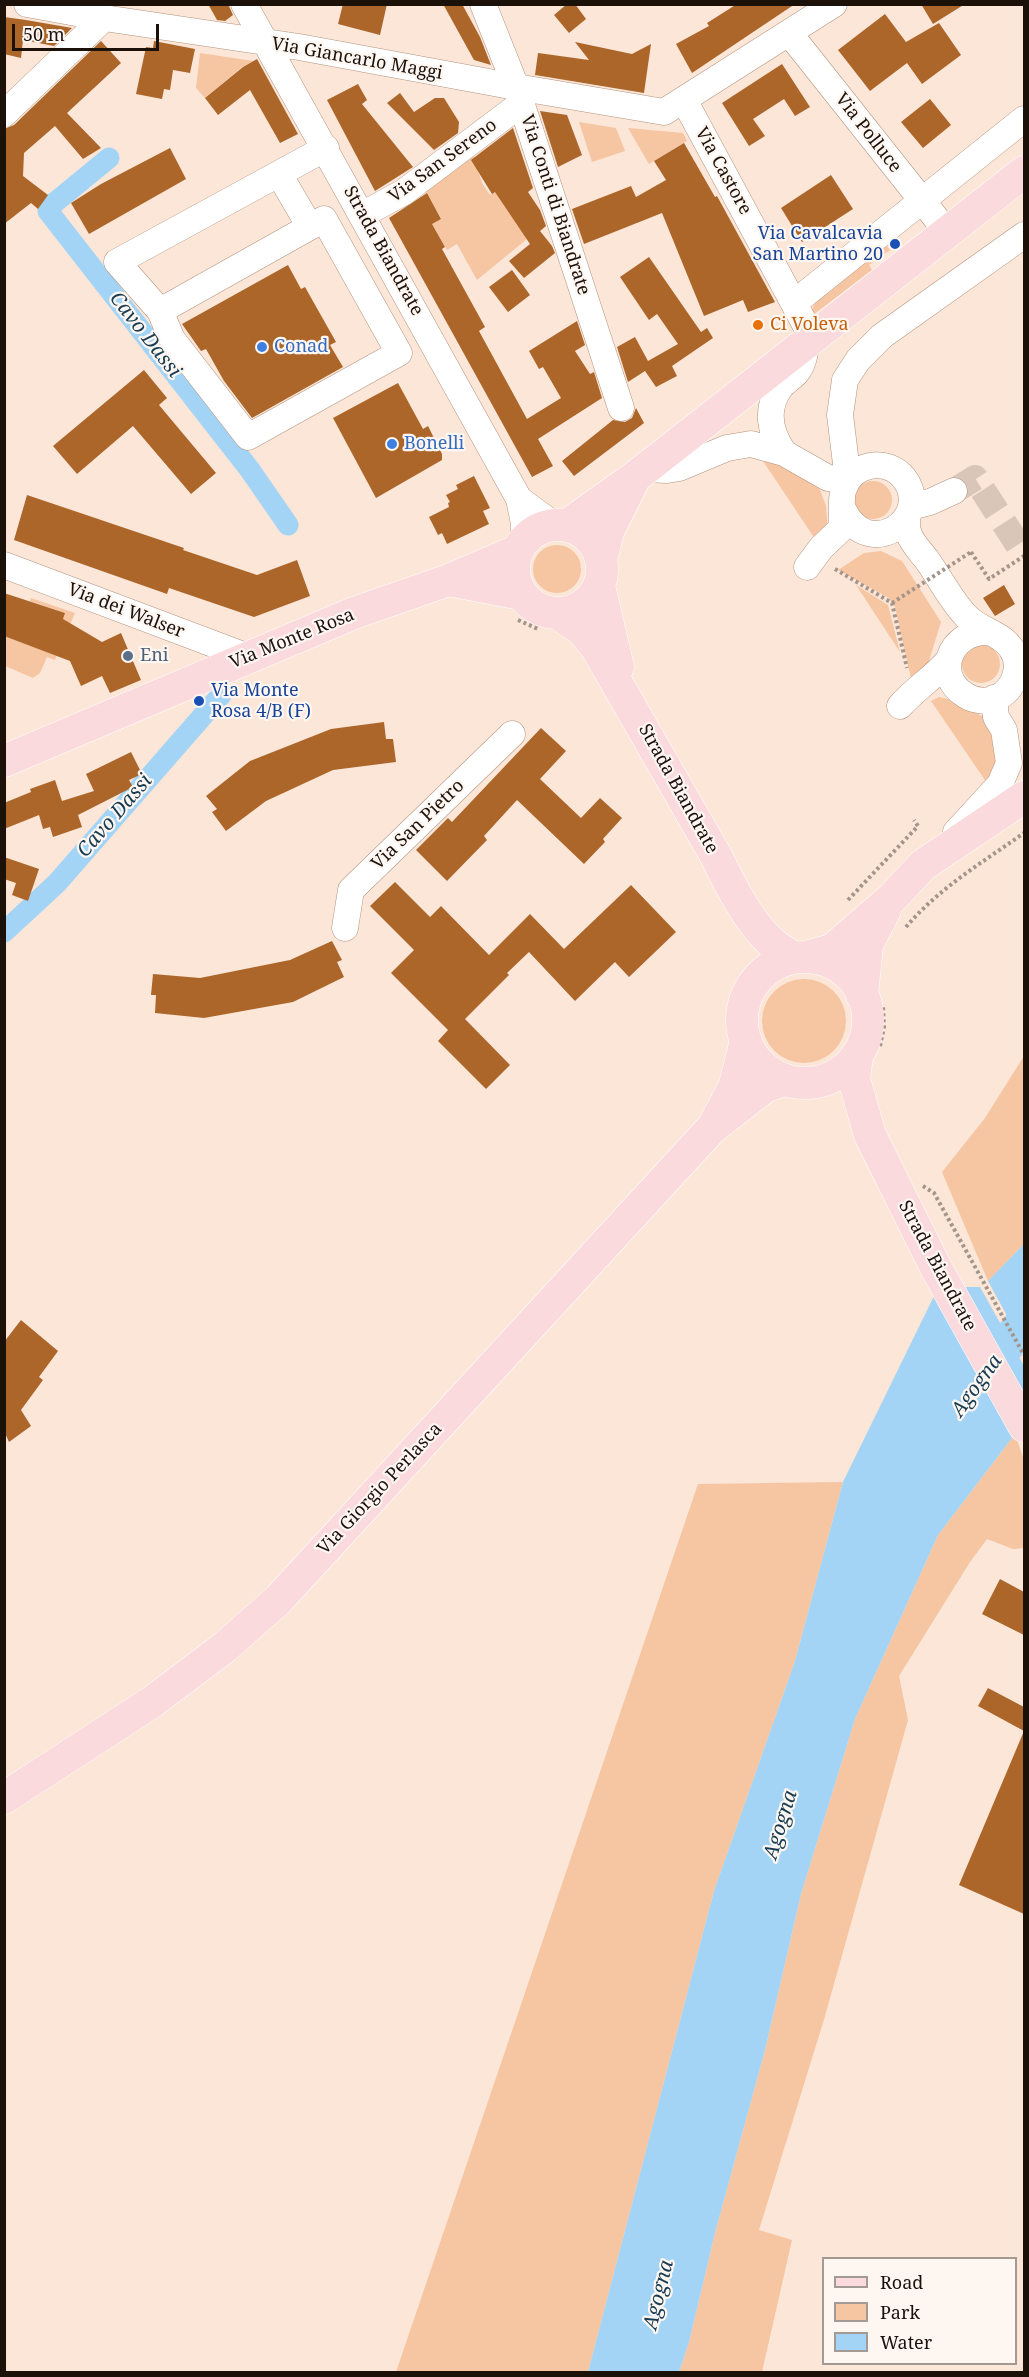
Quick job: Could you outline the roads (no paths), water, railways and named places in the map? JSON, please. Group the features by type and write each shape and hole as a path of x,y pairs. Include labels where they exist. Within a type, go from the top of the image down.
{"main road":[{"path":"560,526 639,473 1024,172"},
{"path":"449,580 519,607 538,609 551,622 583,606 592,597 600,573 608,531 639,473"},
{"path":"519,607 514,573 520,546 543,528 560,526 578,530 596,548 600,573"},
{"name":"Via Monte Rosa","path":"4,761 354,613 449,580 520,546"},
{"name":"Strada Biandrate","path":"600,573 623,692"},
{"name":"Strada Biandrate","path":"551,622 582,630 596,646 731,886 773,944 800,957"},
{"path":"891,900 867,945 872,998 867,1010 864,1041 867,1055 829,1078 798,1081 773,1074 752,1054 746,1041 742,1022 744,1004 752,986 763,973 777,963 832,950 891,900 923,865 1024,797"},
{"name":"Strada Biandrate","path":"731,886 733,904 753,966 752,986"},
{"path":"800,957 824,960 840,968 872,998"},
{"name":"Via Giorgio Perlasca","path":"711,1129 734,1088 746,1041"},
{"name":"Strada Biandrate","path":"867,1055 854,1079 870,1135 935,1266 1024,1425"},
{"name":"Strada Biandrate","path":"798,1081 838,1102 870,1135"},
{"name":"Via Giorgio Perlasca","path":"4,1798 152,1702 225,1647 278,1600 711,1129 766,1086 798,1081"}],"street":[{"name":"Via Giancarlo Maggi","path":"27,4 104,18 299,47 519,95 664,111 834,4"},
{"name":"Strada Biandrate","path":"244,4 519,499 524,523 520,546"},
{"name":"Via Conti di Biandrate","path":"483,4 519,95 621,408"},
{"path":"4,114 104,18"},
{"name":"Via Polluce","path":"789,33 947,232"},
{"name":"Via San Sereno","path":"362,215 404,192 519,95"},
{"name":"Via Castore","path":"684,100 794,303 810,339"},
{"path":"794,303 1024,119"},
{"path":"160,311 324,219 399,352 248,437 172,339 160,311 117,262 326,148"},
{"path":"279,174 310,227"},
{"path":"954,491 909,511 894,530 853,542 829,560 807,567 821,548 841,529 840,415 845,380 858,360 882,336 1024,235"},
{"path":"810,339 804,361 797,372 780,388 773,402 769,423 776,442 784,453 840,493 854,526 900,542 954,615 952,681 957,689 978,700 1007,698"},
{"path":"639,473 679,468 727,448 751,444 784,453"},
{"path":"840,493 863,467 885,466 903,477 911,496 908,533 966,616 986,632"},
{"name":"Strada Biandrate","path":"519,499 560,526"},
{"name":"Via dei Walser","path":"4,565 248,657"},
{"path":"923,865 1000,784 1009,763 1014,737 996,717 1007,698 1020,660 1013,649 996,634 986,632 969,634 952,652 934,677 915,688 900,706 940,688 957,689"},
{"name":"Via San Pietro","path":"345,928 351,891 512,734"}],"water":[{"path":"1024,1244 1024,1347 988,1281"},
{"path":"958,1287 980,1287 1024,1366 1024,1404"},
{"path":"936,1292 1015,1434 938,1535 855,1719 801,1894 765,2050 716,2229 689,2342 679,2372 588,2372 714,1891 795,1661 843,1482"}],"waterway":[{"name":"Cavo Dassi","path":"109,158 53,204 48,211 250,470 288,525"},
{"name":"Cavo Dassi","path":"4,932 57,883 221,695"},
{"name":"Agogna","path":"982,1379 1024,1321"}],"tunnel":[{"path":"954,491 975,478 1024,554"}],"place":[{"name":"Via Cavalcavia San Martino 20","path":"895,244"},
{"name":"Ci Voleva","path":"758,325"},
{"name":"Conad","path":"262,347"},
{"name":"Bonelli","path":"392,444"},
{"name":"Eni","path":"128,656"},
{"name":"Via Monte Rosa 4/B (F)","path":"199,701"}]}
